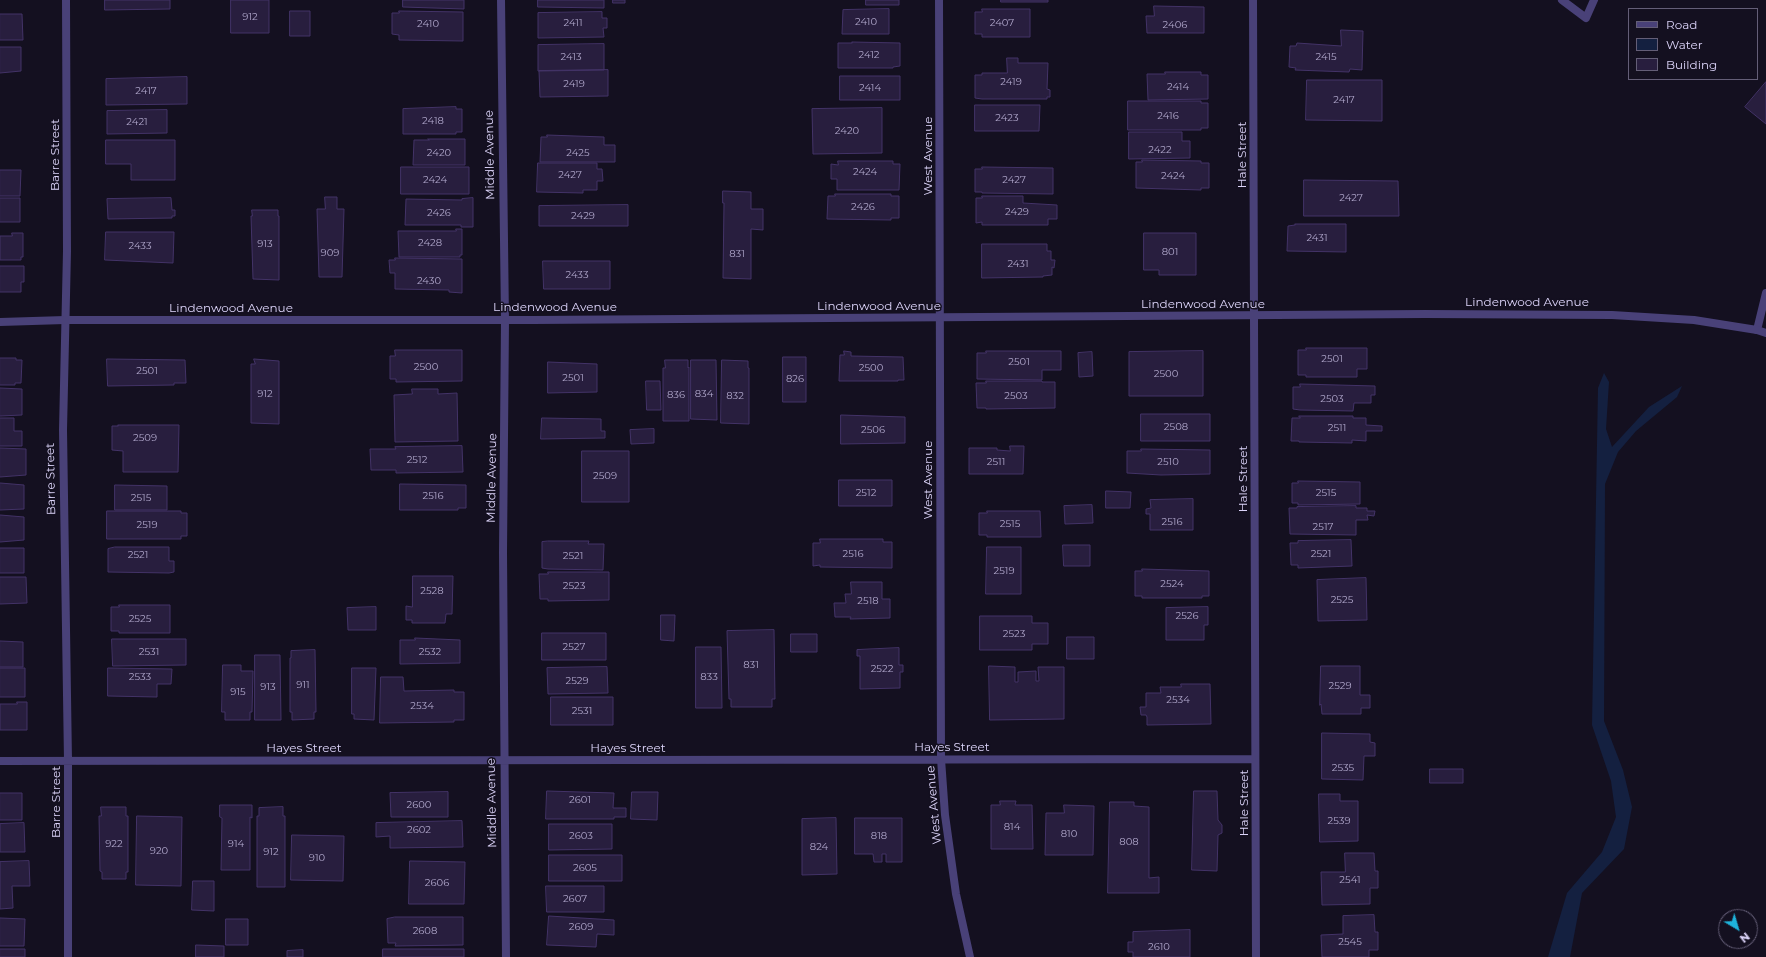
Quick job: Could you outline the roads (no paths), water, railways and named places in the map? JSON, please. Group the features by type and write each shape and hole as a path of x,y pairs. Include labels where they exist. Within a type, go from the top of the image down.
{"street":[{"name":"Barre Street","path":"66,0 67,251 63,430 68,760 68,957"},
{"name":"Middle Avenue","path":"501,0 505,320 503,552 506,957"},
{"name":"West Avenue","path":"940,0 941,759 945,815 956,894 970,957"},
{"name":"Hale Street","path":"1253,0 1256,957"},
{"path":"1562,0 1586,18 1594,0"},
{"path":"1757,330 1766,293"},
{"name":"Lindenwood Avenue","path":"0,322 65,320 505,320 1425,314 1612,315 1694,320 1757,330 1766,333"},
{"name":"Hayes Street","path":"0,761 1256,759"}],"water":[{"path":"1604,373 1609,382 1606,429 1612,447 1649,407 1682,386 1677,397 1636,431 1618,452 1605,484 1604,721 1623,770 1632,807 1624,849 1582,893 1570,957 1548,957 1567,893 1602,852 1616,817 1611,781 1592,725 1598,388"}]}
